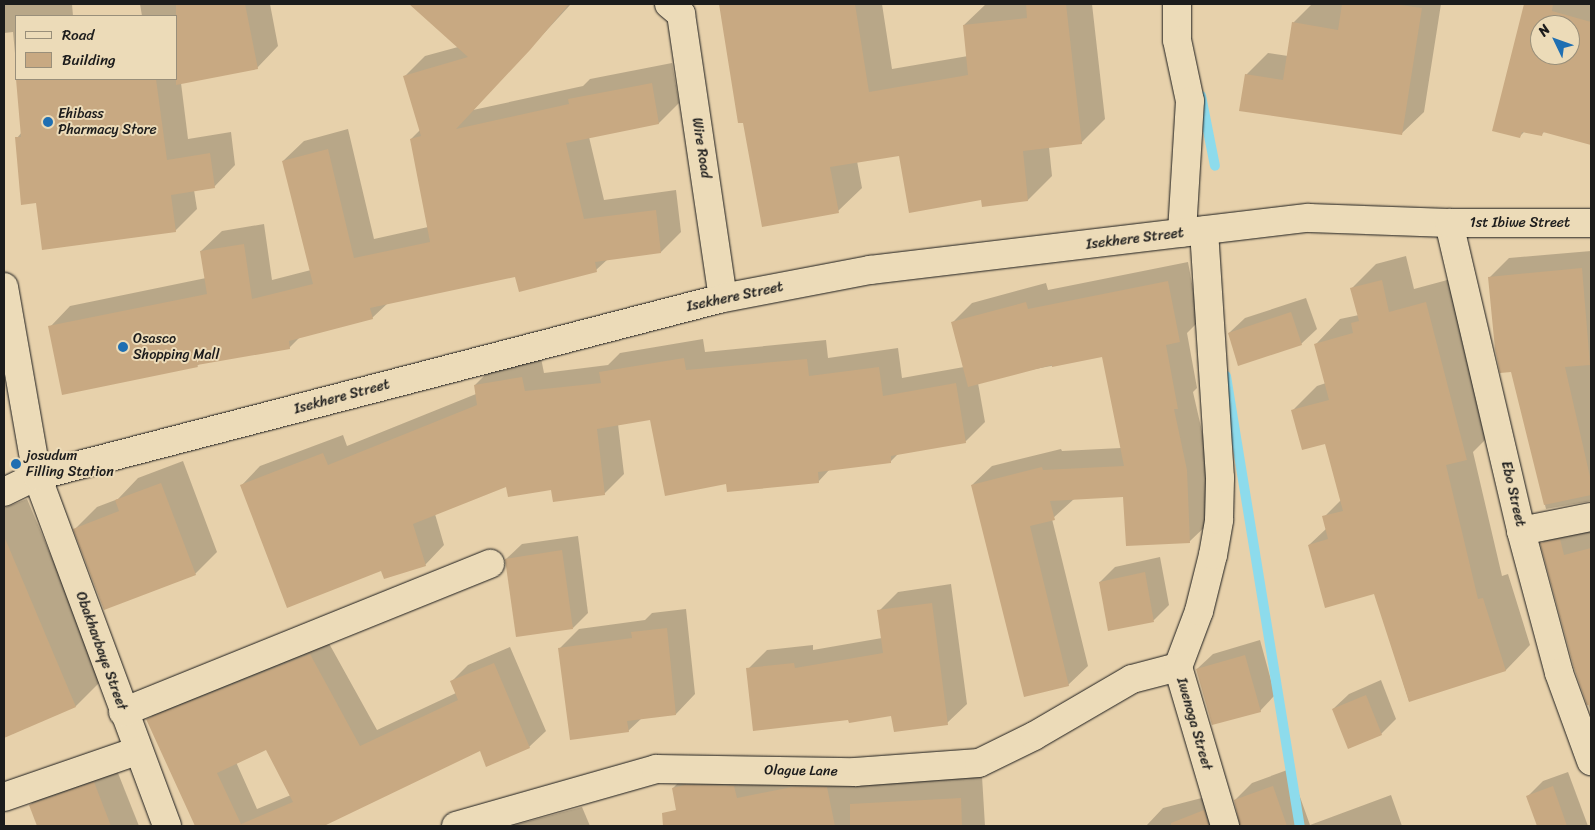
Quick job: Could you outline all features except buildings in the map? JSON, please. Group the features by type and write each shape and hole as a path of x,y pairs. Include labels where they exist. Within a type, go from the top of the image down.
{"street":[{"path":"1177,4 1177,40 1190,102 1193,232 1220,478 1219,520 1213,555 1199,612 1178,667"},
{"name":"Wire Road","path":"676,7 723,298"},
{"name":"Isekhere Street","path":"4,492 37,476 723,298 870,270 1309,218 1449,223"},
{"name":"1st Ibiwe Street","path":"1449,223 1591,223"},
{"name":"Ebo Street","path":"1449,223 1521,531 1559,673 1591,761"},
{"name":"Obakhavbaye Street","path":"4,287 37,476 123,712 167,826"},
{"path":"1521,531 1591,517"},
{"path":"123,712 490,564"},
{"name":"Iwenoga Street","path":"1132,679 1178,667 1225,826"},
{"name":"Olague Lane","path":"456,826 656,769 856,772 979,763 1034,736 1132,679"},
{"path":"4,797 138,751"}],"waterway":[{"path":"1201,96 1215,166"},
{"path":"1226,376 1300,826"}],"place":[{"name":"Ehibass Pharmacy Store","path":"48,122"},
{"name":"Osasco Shopping Mall","path":"123,347"},
{"name":"josudum Filling Station","path":"16,464"}]}
